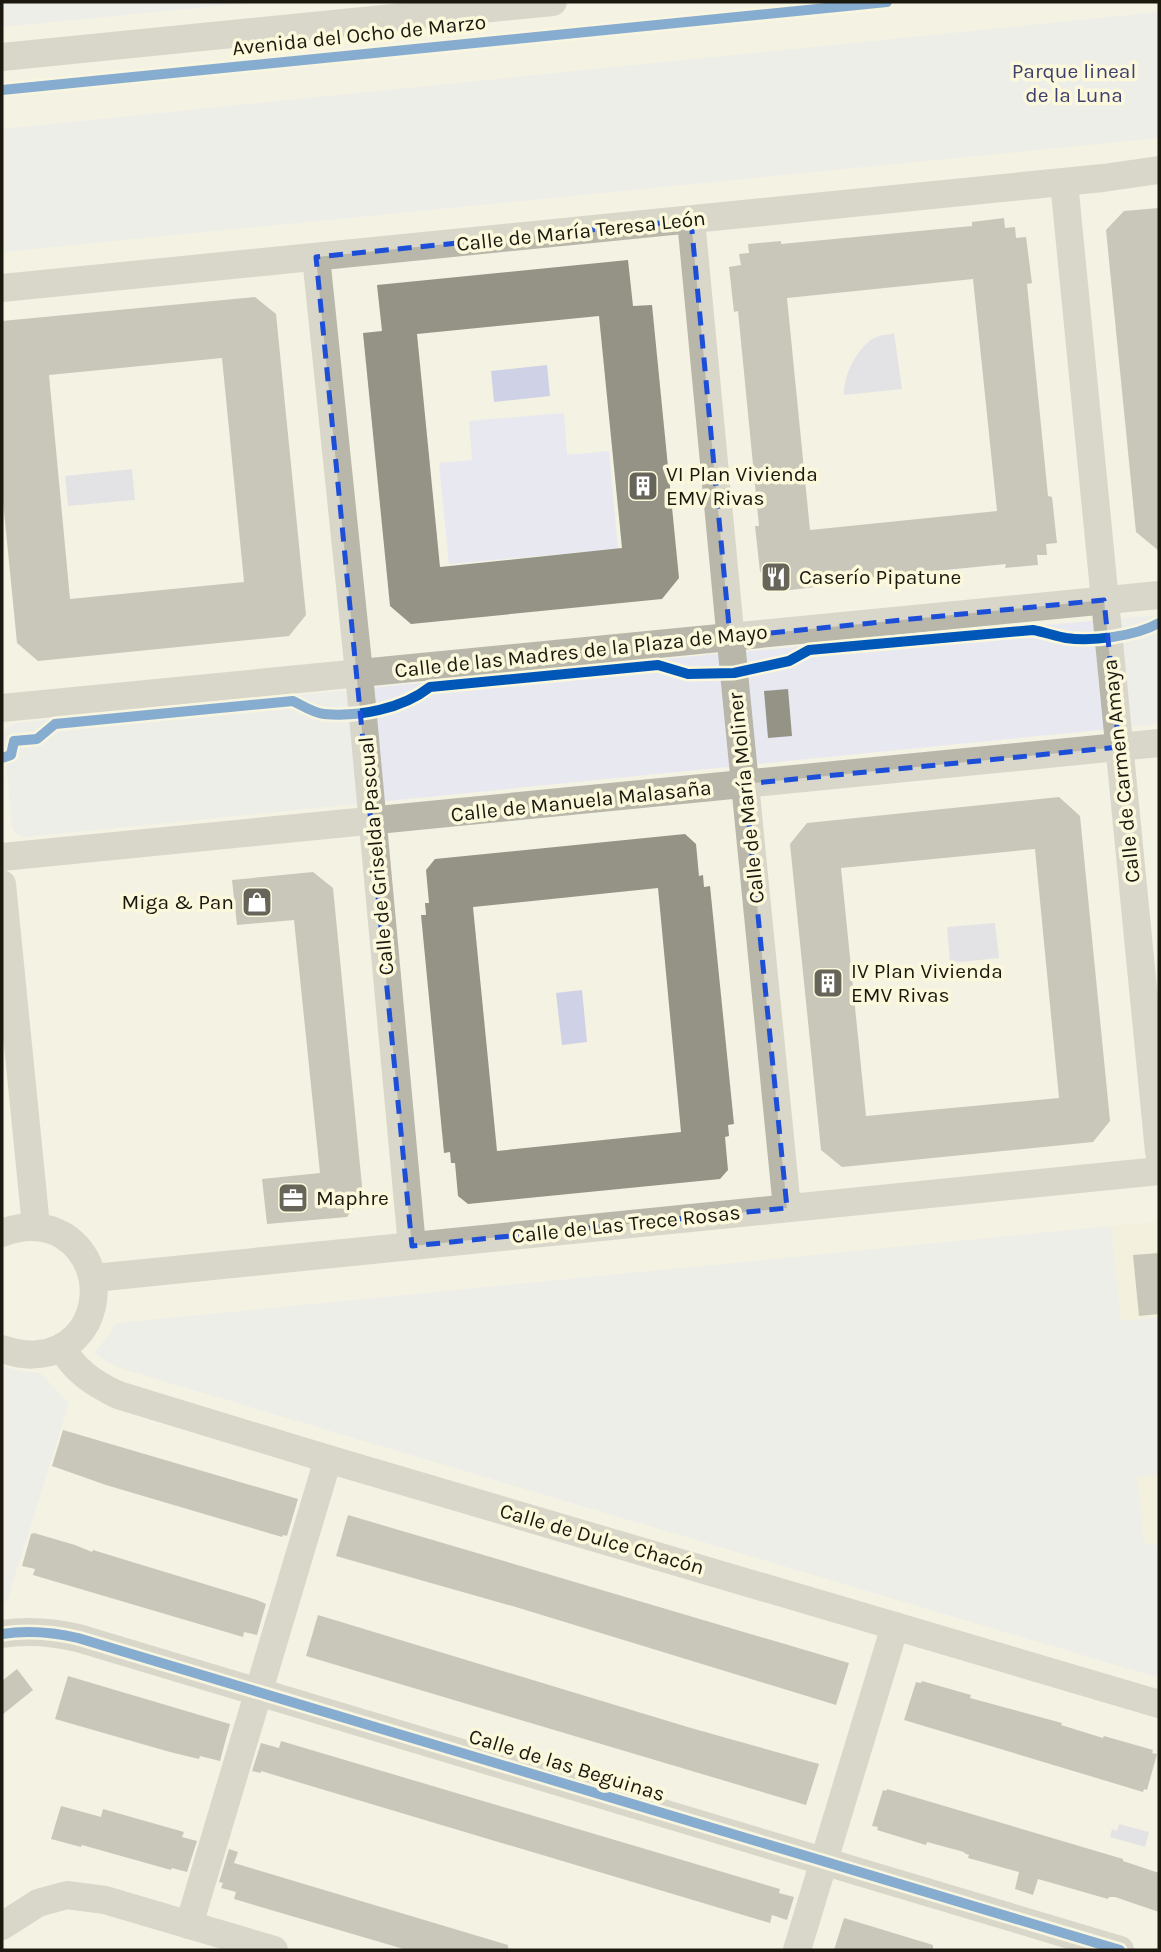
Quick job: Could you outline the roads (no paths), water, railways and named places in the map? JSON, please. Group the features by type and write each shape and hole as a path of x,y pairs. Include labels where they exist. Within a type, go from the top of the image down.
{"street":[{"name":"Avenida del Ocho de Marzo","path":"2,57 553,2"},
{"name":"Calle de María Teresa León","path":"2,288 1064,182 1159,170"},
{"name":"Calle de Carmen Amaya","path":"1064,182 1159,1152"},
{"name":"Calle de María Moliner","path":"691,220 788,1208"},
{"name":"Calle de Griselda Pascual","path":"316,257 359,673 412,1246"},
{"name":"Calle de las Madres de la Plaza de Mayo","path":"2,708 1159,595"},
{"name":"Calle de Manuela Malasaña","path":"2,857 1159,743"},
{"path":"2,884 36,1226"},
{"name":"Calle de Las Trece Rosas","path":"94,1278 1159,1171"},
{"path":"2,1233 17,1227 36,1226 56,1231 73,1242 86,1258 94,1278 94,1298 89,1318 78,1335 62,1347 41,1354 19,1354 2,1349"},
{"name":"Calle de Dulce Chacón","path":"62,1347 68,1359 94,1384 118,1395 1159,1704"},
{"path":"189,1925 328,1459"},
{"path":"797,1950 895,1626"},
{"name":"Calle de las Beguinas","path":"2,1634 28,1631 57,1633 1120,1950"},
{"path":"2,1926 38,1903 67,1895 105,1900 274,1950"}],"water":[{"path":"894,333 902,389 844,395 848,371 860,350 874,338"},
{"path":"547,365 550,396 494,402 491,371"},
{"path":"132,469 135,500 68,506 65,476"},
{"path":"995,923 999,958 950,963 947,927"},
{"path":"582,990 587,1042 562,1045 556,993"},
{"path":"1119,1824 1149,1832 1145,1847 1110,1837 1112,1829 1117,1831"}],"place":[{"name":"VI Plan Vivienda EMV Rivas","path":"643,486"},
{"name":"Caserío Pipatune","path":"776,577"},
{"name":"Miga & Pan","path":"257,902"},
{"name":"IV Plan Vivienda EMV Rivas","path":"828,983"},
{"name":"Maphre","path":"293,1198"}],"park label":[{"name":"Parque lineal de la Luna","path":"1074,83"}]}
